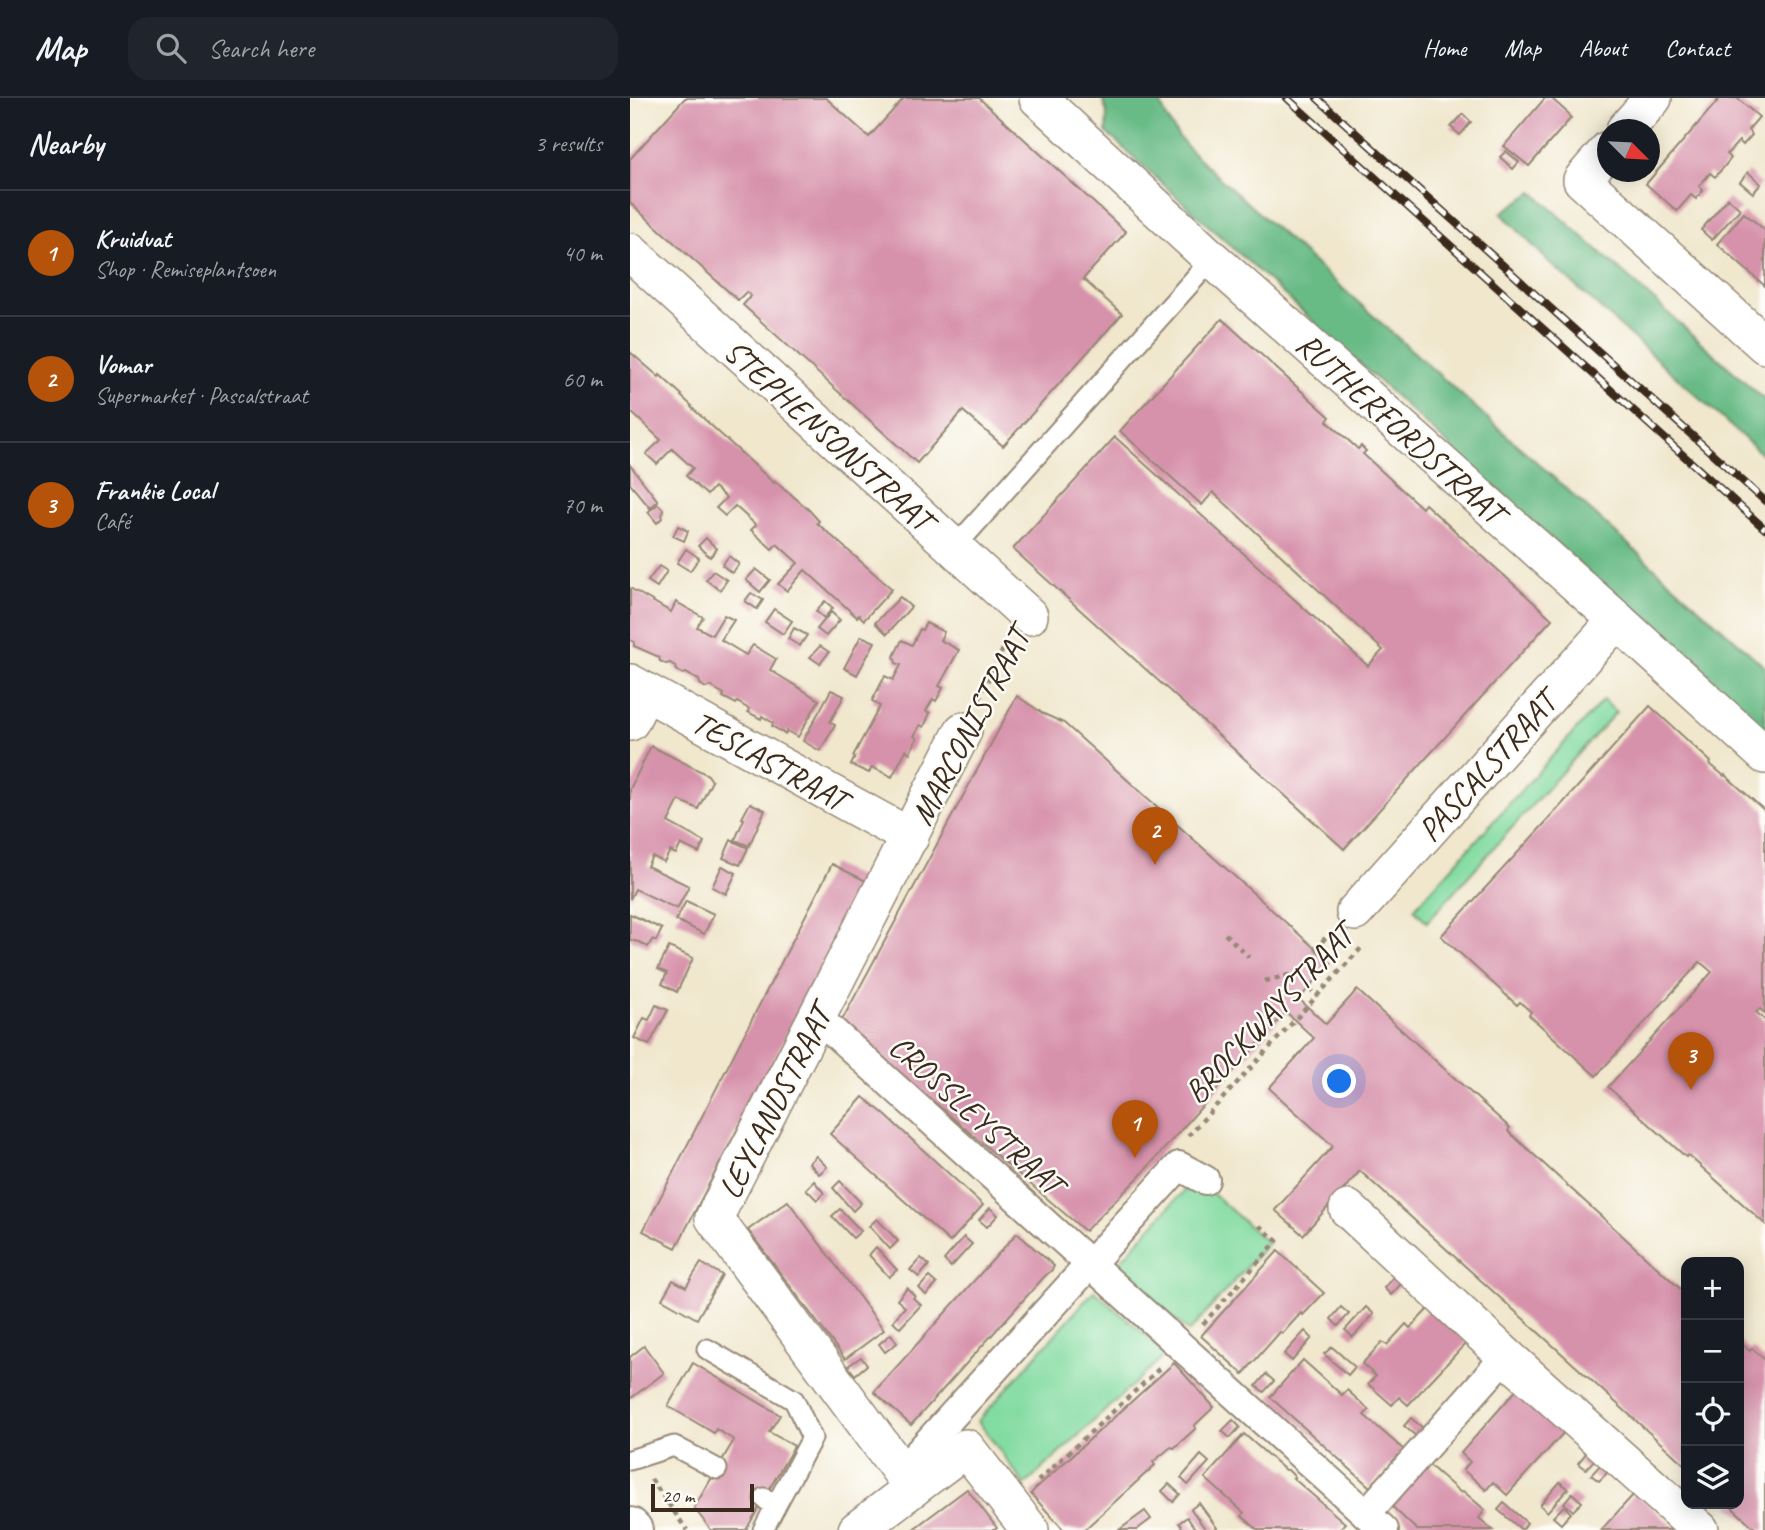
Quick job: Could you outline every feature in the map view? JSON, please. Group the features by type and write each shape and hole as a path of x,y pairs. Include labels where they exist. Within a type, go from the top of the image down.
{"street":[{"name":"RUTHERFORDSTRAAT","path":"1038,98 1212,259 1765,755"},
{"path":"1635,119 1653,98"},
{"path":"1597,163 1582,180 1765,345"},
{"name":"STEPHENSONSTRAAT","path":"630,252 1028,616"},
{"name":"PASCALSTRAAT","path":"1362,927 1617,620"},
{"name":"TESLASTRAAT","path":"635,699 910,836"},
{"name":"MARCONISTRAAT","path":"910,836 963,731"},
{"name":"LEYLANDSTRAAT","path":"907,1480 714,1218 910,836"},
{"name":"CROSSLEYSTRAAT","path":"817,1017 1375,1522"},
{"path":"857,1530 907,1480 1090,1264 1179,1166 1205,1180"},
{"path":"1348,1209 1506,1356 1700,1530"},
{"path":"1375,1522 1506,1356"},
{"path":"907,1480 966,1448 1030,1530"}],"lane":[{"path":"954,548 1212,259"},
{"path":"707,1349 794,1400 812,1438 770,1503 763,1530"},
{"path":"633,1459 674,1446 717,1469"}],"path":[{"name":"MARCONISTRAAT","path":"963,731 1007,641 1028,616"},
{"name":"BROCKWAYSTRAAT","path":"1179,1166 1184,1141 1318,996 1362,927"},
{"path":"1225,934 1249,957"},
{"path":"1265,981 1293,974"},
{"path":"1308,988 1318,996"},
{"path":"633,1459 687,1530"}],"green space":[{"path":"1102,98 1159,98 1175,131 1215,174 1765,667 1765,734 1106,132 1107,113"},
{"path":"1533,192 1765,400 1765,457 1549,262 1501,213"},
{"path":"1603,700 1616,712 1427,922 1414,909"},
{"path":"1195,1178 1268,1243 1189,1332 1116,1266"},
{"path":"1094,1291 1167,1353 1025,1485 978,1421"}],"building":[{"path":"685,98 826,98 869,137 904,98 979,98 1126,232 1083,279 1122,314 1003,446 963,411 917,463 743,305 751,296 746,292 738,300 630,203 630,159"},
{"path":"1545,98 1551,98 1571,118 1529,166 1504,146"},
{"path":"1720,98 1737,98 1759,117 1748,130 1752,135 1743,145 1739,141 1727,154 1731,158 1715,177 1710,173 1699,186 1703,190 1696,199 1691,195 1677,211 1646,184 1660,182 1660,168"},
{"path":"1463,114 1471,122 1460,135 1451,127"},
{"path":"1506,151 1519,162 1513,169 1500,157"},
{"path":"1748,172 1761,184 1753,193 1740,182"},
{"path":"1728,198 1740,209 1712,240 1701,230"},
{"path":"1744,213 1765,230 1765,286 1717,244"},
{"path":"1222,319 1330,417 1327,421 1358,449 1361,446 1366,451 1363,454 1422,508 1425,504 1552,619 1344,849 1013,549 1115,437 1368,666 1383,650 1213,492 1202,505 1120,431"},
{"path":"630,352 659,377 660,375 691,407 774,483 775,481 809,510 819,521 817,523 892,589 864,620 859,615 857,617 805,570 787,591 778,584 798,563 777,544 772,549 751,530 756,525 735,506 725,516 716,508 726,498 714,487 707,495 686,476 693,468 672,449 657,464 646,454 661,440 630,411"},
{"path":"630,465 658,501 650,508 630,484"},
{"path":"658,504 663,509 662,518 657,523 648,512"},
{"path":"678,526 688,531 684,541 673,536"},
{"path":"706,538 717,549 710,557 698,546"},
{"path":"686,549 699,558 690,571 677,563"},
{"path":"729,556 739,564 732,573 722,565"},
{"path":"659,566 667,571 657,587 648,581"},
{"path":"756,569 770,580 760,592 746,580"},
{"path":"713,571 727,580 720,590 706,580"},
{"path":"630,588 671,612 676,602 703,617 697,627 712,635 724,615 734,620 721,640 746,655 753,645 776,659 770,670 819,700 798,737 787,731 785,734 762,716 761,719 748,712 749,709 723,697 724,694 710,686 706,688 699,680 676,670 670,663 666,664 660,661 659,657 634,646 634,642 630,640"},
{"path":"751,593 763,600 757,609 745,601"},
{"path":"900,597 911,607 887,634 875,623"},
{"path":"825,601 833,608 824,618 816,611"},
{"path":"774,609 792,621 783,634 765,622"},
{"path":"831,612 840,620 826,636 817,629"},
{"path":"926,623 944,632 940,640 959,650 939,686 943,688 936,701 933,699 926,711 930,713 924,727 920,725 910,753 906,750 892,777 872,767 869,773 851,765 855,757 853,756 880,706 872,701 885,676 893,680 901,665 896,663 894,656 902,640 912,645"},
{"path":"794,628 807,635 800,646 788,639"},
{"path":"861,636 875,642 857,675 844,668"},
{"path":"820,646 829,652 820,664 810,657"},
{"path":"831,690 844,696 830,722 835,725 820,751 803,741"},
{"path":"1017,696 1044,714 1064,723 1331,963 1299,999 1326,1024 1357,990 1510,1128 1508,1131 1681,1289 1681,1461 1360,1171 1303,1235 1275,1210 1333,1146 1269,1088 1314,1038 1286,1012 1139,1177 1085,1231 841,1022"},
{"path":"1650,706 1711,762 1710,764 1765,811 1765,1013 1760,1009 1756,1012 1765,1020 1765,1224 1608,1087 1712,972 1700,962 1596,1076 1529,1015 1531,1012 1520,1002 1517,1005 1441,936"},
{"path":"651,746 708,775 712,781 698,809 679,800 668,822 704,842 699,853 681,844 676,854 670,851 664,862 652,856 647,866 689,886 677,909 635,889 630,899 630,789"},
{"path":"750,803 765,810 749,846 735,840"},
{"path":"731,840 748,848 740,865 723,858"},
{"path":"832,864 866,881 676,1248 643,1231"},
{"path":"722,866 736,873 726,894 712,887"},
{"path":"686,901 714,914 704,934 676,920"},
{"path":"630,914 662,929 656,941 653,939 648,947 630,940"},
{"path":"669,947 693,958 677,992 662,984 667,973 658,969"},
{"path":"656,1005 668,1010 649,1045 634,1038 644,1018 649,1020"},
{"path":"863,1097 983,1205 950,1242 830,1134"},
{"path":"816,1156 827,1167 819,1174 809,1163"},
{"path":"814,1181 824,1193 817,1200 806,1189"},
{"path":"840,1181 861,1203 853,1211 833,1188"},
{"path":"788,1201 884,1330 845,1359 748,1230"},
{"path":"990,1208 998,1215 987,1227 979,1220"},
{"path":"840,1209 861,1231 853,1238 832,1216"},
{"path":"877,1219 898,1241 890,1249 869,1226"},
{"path":"1017,1233 1054,1266 1052,1270 911,1425 874,1392"},
{"path":"964,1237 972,1244 951,1267 944,1260"},
{"path":"876,1247 897,1270 889,1277 869,1255"},
{"path":"1278,1251 1324,1293 1282,1334 1280,1332 1243,1374 1201,1336"},
{"path":"921,1258 929,1265 919,1277 910,1270"},
{"path":"701,1263 722,1275 697,1319 662,1299 673,1280 686,1287"},
{"path":"1394,1276 1402,1283 1391,1295 1384,1288"},
{"path":"929,1277 937,1284 926,1295 919,1288"},
{"path":"907,1288 921,1305 900,1328 893,1321 905,1307 897,1300"},
{"path":"1341,1307 1349,1314 1338,1326 1331,1319"},
{"path":"1366,1307 1374,1314 1353,1337 1345,1330"},
{"path":"1429,1308 1467,1342 1408,1405 1399,1397 1392,1405 1368,1384 1376,1376 1362,1364 1382,1342 1387,1345 1406,1324 1410,1328"},
{"path":"1305,1331 1312,1338 1292,1361 1284,1354"},
{"path":"891,1334 897,1343 885,1352 879,1344"},
{"path":"644,1346 664,1373 630,1399 630,1357"},
{"path":"1744,1346 1750,1351 1752,1348 1765,1360 1765,1530 1757,1530 1734,1509 1744,1509"},
{"path":"1332,1347 1355,1367 1348,1375 1324,1354"},
{"path":"861,1357 867,1365 855,1375 848,1366"},
{"path":"1303,1360 1342,1395 1347,1390 1369,1410 1364,1415 1404,1450 1370,1487 1270,1397"},
{"path":"693,1363 780,1415 769,1432 794,1446 746,1530 711,1530 694,1508 734,1440 716,1429 714,1433 668,1406"},
{"path":"1174,1363 1214,1407 1194,1426 1195,1429 1153,1462 1155,1465 1084,1530 1064,1530 1031,1494"},
{"path":"1266,1374 1274,1381 1264,1392 1256,1386"},
{"path":"1518,1388 1566,1430 1507,1495 1493,1482 1486,1490 1463,1470 1470,1462 1461,1453"},
{"path":"1411,1418 1423,1428 1416,1436 1404,1426"},
{"path":"1233,1420 1240,1427 1230,1438 1222,1431"},
{"path":"1244,1434 1345,1523 1339,1530 1258,1530 1242,1516 1244,1513 1205,1478"},
{"path":"1588,1451 1596,1458 1586,1469 1578,1463"},
{"path":"1201,1455 1209,1462 1188,1485 1181,1478"},
{"path":"1421,1458 1485,1510 1479,1518 1493,1530 1417,1530 1385,1500"},
{"path":"1602,1463 1610,1470 1599,1481 1591,1475"},
{"path":"1560,1482 1568,1489 1547,1512 1540,1505"},
{"path":"1169,1484 1180,1494 1173,1502 1162,1491"},
{"path":"967,1489 997,1528 912,1530"},
{"path":"1572,1493 1582,1502 1573,1511 1564,1503"},
{"path":"1635,1493 1677,1530 1601,1530"},
{"path":"1199,1503 1217,1528 1215,1530 1206,1530 1191,1509"},
{"path":"1504,1503 1527,1523 1522,1530 1498,1510"},
{"path":"1564,1506 1571,1513 1561,1524 1553,1517"},
{"path":"1145,1511 1151,1519 1137,1530 1119,1530"},
{"path":"1187,1517 1196,1530 1184,1530 1179,1523"}],"railway":[{"path":"1287,98 1765,529"},
{"path":"1317,98 1765,501"}],"place":[{"name":"Vomar","path":"1155,865"},
{"name":"Frankie Local","path":"1691,1090"},
{"name":"Kruidvat","path":"1135,1158"}]}
